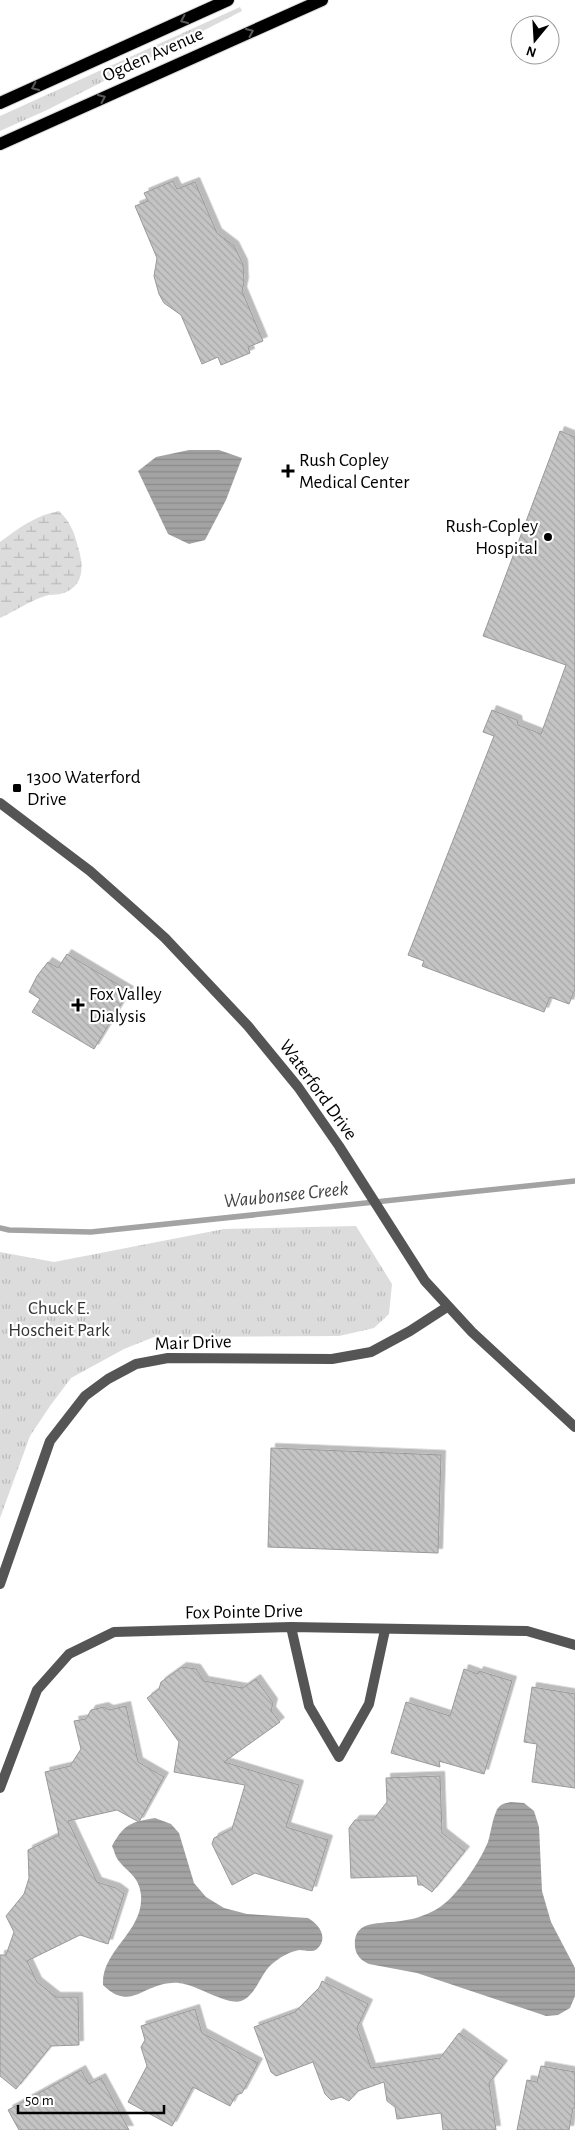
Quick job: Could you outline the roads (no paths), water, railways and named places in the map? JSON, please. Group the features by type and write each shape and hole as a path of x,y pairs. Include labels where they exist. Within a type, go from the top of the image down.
{"main road":[{"name":"Ogden Avenue","path":"0,103 228,0"},
{"name":"Ogden Avenue","path":"0,144 322,0"}],"street":[{"name":"Waterford Drive","path":"0,803 90,871 165,938 248,1026 298,1088 352,1167 413,1263 447,1307 575,1427"},
{"name":"Mair Drive","path":"0,1584 50,1441 86,1396 108,1379 136,1364 168,1358 332,1359 371,1352 410,1331 447,1307"},
{"path":"291,1627 309,1706 340,1757 370,1704 385,1630"},
{"name":"Fox Pointe Drive","path":"0,1788 2,1775 37,1690 69,1654 114,1632 291,1627 385,1630 527,1630 575,1644"}],"waterway":[{"name":"Waubonsee Creek","path":"0,1228 9,1230 91,1232 575,1181"}],"place":[{"name":"Rush Copley Medical Center","path":"288,471"},
{"name":"Rush-Copley Hospital","path":"548,537"},
{"name":"1300 Waterford Drive","path":"17,788"},
{"name":"Fox Valley Dialysis","path":"78,1005"}],"park label":[{"name":"Chuck E. Hoscheit Park","path":"59,1319"}]}
